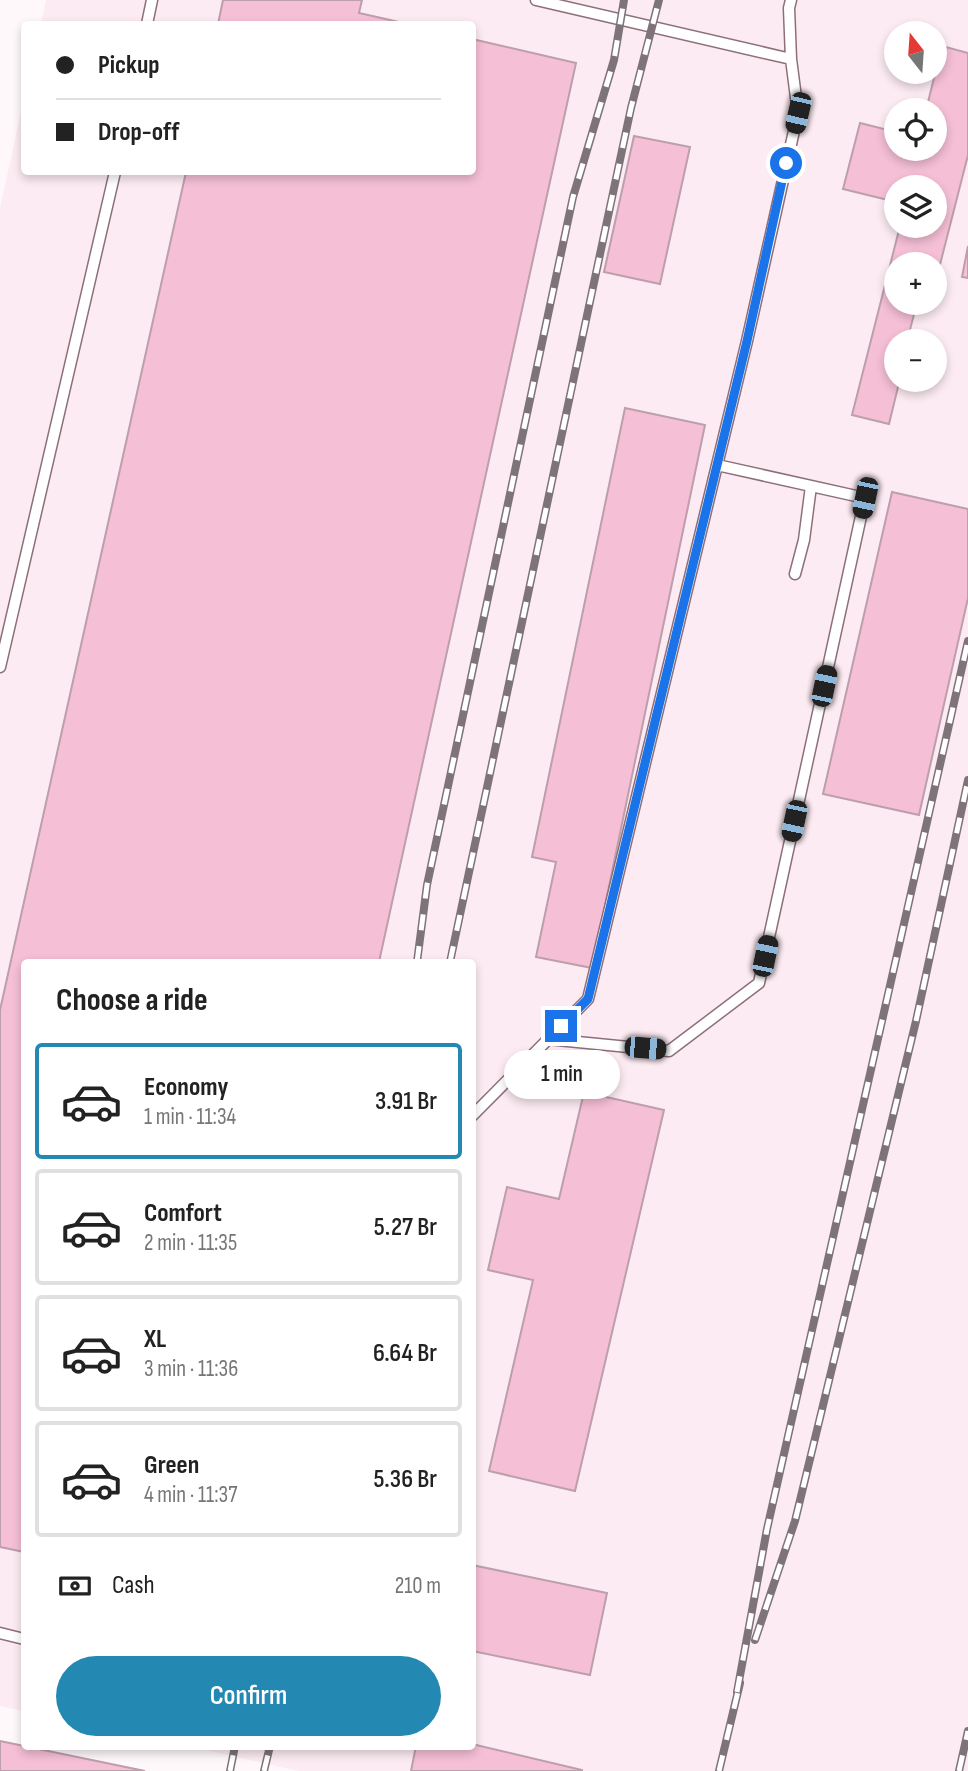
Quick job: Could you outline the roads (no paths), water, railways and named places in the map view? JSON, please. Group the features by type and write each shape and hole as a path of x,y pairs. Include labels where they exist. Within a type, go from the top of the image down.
{"lane":[{"path":"148,21 152,0"},
{"path":"536,0 791,59"},
{"path":"476,1112 588,999 717,465 798,113 791,59 791,0"},
{"path":"0,667 114,175"},
{"path":"547,1039 669,1051 759,982 865,498 717,465"},
{"path":"794,574 804,540 811,486"},
{"path":"0,1633 21,1638"}],"railway":[{"path":"417,959 427,885 573,197 614,60 624,0"},
{"path":"451,959 631,108 659,0"},
{"path":"737,1692 767,1529 968,641"},
{"path":"755,1640 795,1521 916,1021 968,780"},
{"path":"719,1771 740,1683"},
{"path":"959,1771 968,1731"},
{"path":"230,1771 234,1750"},
{"path":"264,1771 269,1750"}]}
